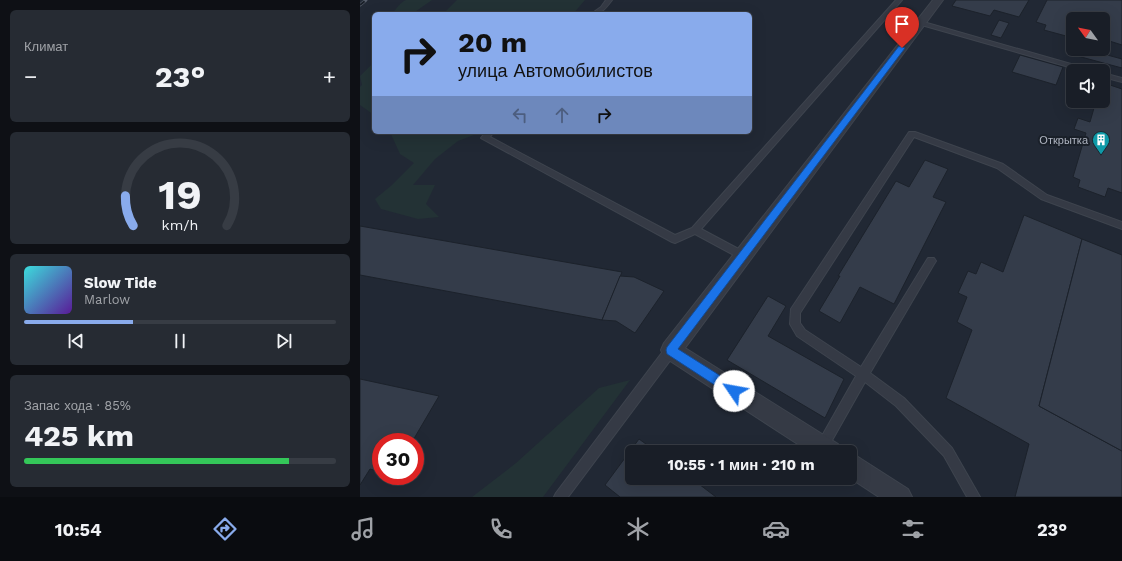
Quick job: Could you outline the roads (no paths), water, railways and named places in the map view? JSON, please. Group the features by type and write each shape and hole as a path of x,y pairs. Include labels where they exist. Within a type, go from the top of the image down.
{"street":[{"path":"820,445 671,350 938,0"},
{"path":"857,469 900,497"}],"lane":[{"path":"597,12 603,8 609,0"},
{"path":"488,134 485,138 676,239 695,230 899,0"},
{"path":"920,23 1066,64"},
{"path":"1110,77 1122,80"},
{"path":"974,497 948,452 900,402 863,374 801,332 796,324 795,312 912,134 1000,166 1044,197 1122,226"},
{"path":"695,230 743,256"},
{"path":"828,445 863,374 931,261"},
{"path":"560,497 671,350"}],"railway":[{"path":"360,5 366,0"}],"place":[{"name":"Открытка","path":"1101,155"}]}
